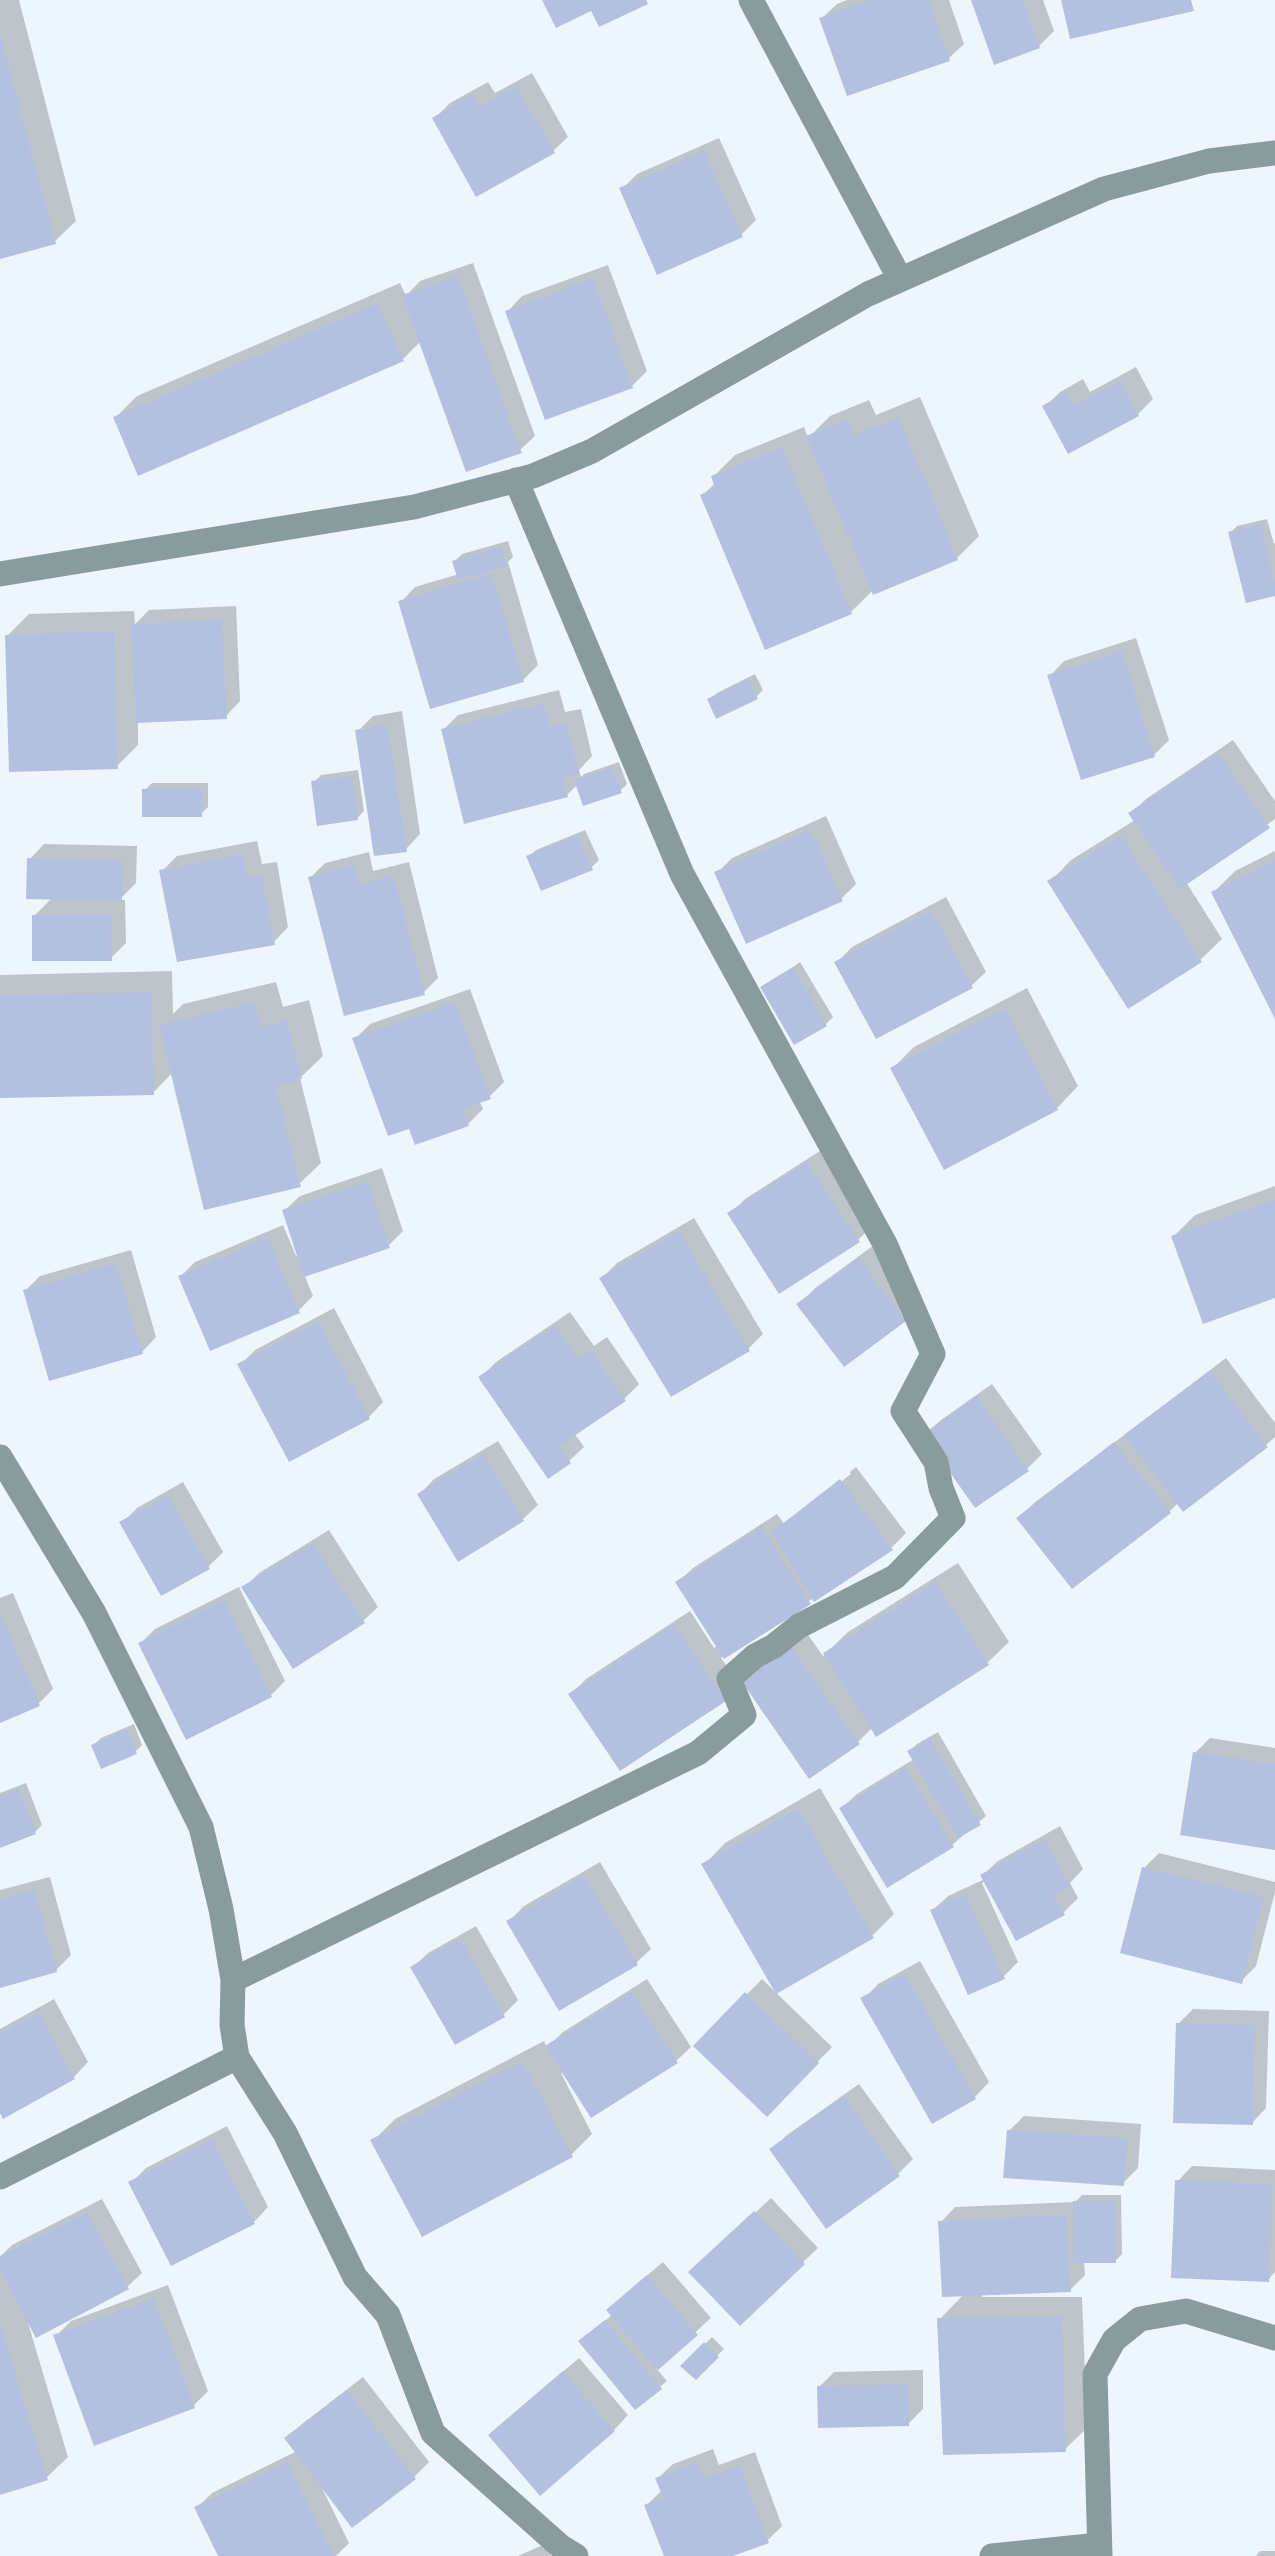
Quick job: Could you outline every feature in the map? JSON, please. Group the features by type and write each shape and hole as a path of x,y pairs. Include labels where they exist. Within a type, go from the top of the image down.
{"street":[{"path":"751,0 900,279"},
{"path":"0,574 414,507 533,476 592,451 868,294 1104,189 1209,162 1275,153"},
{"path":"233,1980 698,1753 744,1715 728,1678 799,1626 895,1577 953,1518 936,1462 903,1411 933,1354 886,1244 682,874 516,480"},
{"path":"0,1457 94,1614 201,1827 222,1909 233,1980 232,2025 238,2057 285,2133 355,2277 388,2315 432,2433 576,2556"},
{"path":"0,2177 238,2057"},
{"path":"992,2556 1100,2550 1095,2374 1114,2340 1140,2319 1186,2311 1275,2338"}],"building":[{"path":"542,0 646,0 648,4 599,27 591,11 556,28"},
{"path":"869,0 929,0 950,61 847,96 819,18"},
{"path":"971,0 1023,0 1040,48 994,65"},
{"path":"1061,0 1191,0 1194,11 1070,39"},
{"path":"0,33 56,244 0,259"},
{"path":"516,86 555,153 476,197 432,118 473,94 480,106"},
{"path":"704,151 743,237 657,275 619,188"},
{"path":"458,276 522,453 466,472 402,295"},
{"path":"593,278 633,388 545,420 505,311"},
{"path":"378,303 404,361 138,476 113,417"},
{"path":"1121,380 1139,416 1068,454 1042,406 1067,392 1074,405"},
{"path":"899,417 958,560 873,595 806,436 847,419 854,435"},
{"path":"782,447 852,614 765,650 700,495 715,488 711,476"},
{"path":"1261,524 1275,596 1246,603 1228,532"},
{"path":"501,546 507,566 458,580 452,561"},
{"path":"492,573 524,682 430,709 398,601"},
{"path":"222,620 227,719 136,723 131,624"},
{"path":"114,631 118,769 9,772 5,635"},
{"path":"1122,651 1155,757 1081,780 1047,675"},
{"path":"748,679 758,699 716,719 707,699"},
{"path":"544,703 550,726 566,722 579,773 563,778 568,797 464,824 441,729"},
{"path":"388,725 407,852 374,856 355,730"},
{"path":"1218,753 1270,828 1180,889 1128,813"},
{"path":"612,767 622,793 583,806 574,780"},
{"path":"352,776 358,820 317,826 311,781"},
{"path":"142,789 202,789 202,817 142,817"},
{"path":"811,829 843,901 746,944 714,872"},
{"path":"578,835 593,870 541,891 526,856"},
{"path":"1121,835 1202,962 1128,1009 1047,881"},
{"path":"243,854 247,878 262,875 275,945 177,962 159,870"},
{"path":"27,858 123,860 122,901 26,899"},
{"path":"1275,860 1275,1019 1211,892"},
{"path":"354,865 359,884 394,875 425,995 344,1016 308,877"},
{"path":"931,910 973,988 876,1039 834,962"},
{"path":"111,914 112,961 32,961 32,915"},
{"path":"793,967 827,1026 794,1045 760,987"},
{"path":"152,992 154,1095 0,1098 0,995"},
{"path":"255,1002 261,1027 287,1020 302,1079 276,1086 301,1187 204,1210 159,1025"},
{"path":"455,1002 491,1099 463,1109 469,1126 415,1145 409,1129 388,1136 352,1038"},
{"path":"1005,1008 1058,1110 944,1170 890,1068"},
{"path":"807,1162 860,1242 779,1294 727,1213"},
{"path":"368,1181 390,1248 304,1277 282,1210"},
{"path":"1275,1199 1275,1298 1203,1324 1171,1236"},
{"path":"679,1231 750,1351 671,1397 599,1278"},
{"path":"268,1238 300,1313 210,1351 178,1276"},
{"path":"859,1258 906,1321 844,1367 796,1304"},
{"path":"116,1263 143,1354 49,1381 23,1290"},
{"path":"319,1321 370,1419 289,1462 237,1364"},
{"path":"555,1325 578,1359 591,1350 626,1401 559,1446 571,1463 548,1479 478,1377"},
{"path":"1210,1371 1268,1447 1183,1512 1124,1435"},
{"path":"976,1396 1029,1471 975,1508 923,1434"},
{"path":"1114,1442 1171,1513 1072,1589 1016,1518"},
{"path":"483,1454 524,1521 458,1562 417,1494"},
{"path":"840,1479 893,1550 814,1602 772,1532"},
{"path":"168,1495 210,1569 161,1596 119,1522"},
{"path":"762,1527 811,1604 724,1659 675,1582"},
{"path":"313,1543 365,1623 293,1669 241,1587"},
{"path":"936,1582 989,1665 876,1737 823,1653"},
{"path":"224,1600 272,1697 186,1740 138,1643"},
{"path":"0,1612 40,1706 0,1723"},
{"path":"674,1624 726,1701 620,1771 568,1694"},
{"path":"790,1645 860,1744 809,1779 740,1679"},
{"path":"127,1729 137,1754 101,1769 91,1745"},
{"path":"930,1738 981,1825 958,1838 907,1751"},
{"path":"1193,1752 1275,1764 1275,1850 1180,1835"},
{"path":"906,1768 954,1847 887,1888 839,1808"},
{"path":"19,1788 36,1834 0,1848 0,1796"},
{"path":"798,1808 874,1938 776,1994 701,1864"},
{"path":"1045,1839 1070,1886 1054,1895 1065,1915 1016,1941 980,1875"},
{"path":"1142,1867 1264,1897 1242,1984 1120,1953"},
{"path":"584,1875 638,1965 559,2011 506,1921"},
{"path":"35,1890 57,1972 0,1988 0,1899"},
{"path":"966,1894 1005,1979 968,1995 930,1910"},
{"path":"460,1938 505,2017 455,2045 410,1967"},
{"path":"905,1974 976,2099 932,2124 860,1998"},
{"path":"631,1992 678,2063 591,2118 545,2046"},
{"path":"745,1992 819,2063 767,2117 693,2046"},
{"path":"39,2012 75,2079 3,2119 0,2033"},
{"path":"1176,2023 1255,2025 1253,2125 1173,2123"},
{"path":"522,2061 573,2157 422,2237 370,2140"},
{"path":"844,2096 900,2176 826,2229 769,2149"},
{"path":"1007,2130 1128,2138 1124,2186 1003,2178"},
{"path":"212,2139 255,2224 171,2266 128,2182"},
{"path":"1175,2180 1273,2184 1269,2282 1171,2278"},
{"path":"1073,2201 1115,2201 1116,2263 1073,2263"},
{"path":"754,2211 805,2264 740,2326 688,2272"},
{"path":"87,2212 129,2289 36,2338 0,2270 0,2256"},
{"path":"1066,2215 1071,2292 942,2297 938,2221"},
{"path":"647,2275 698,2335 658,2370 606,2310"},
{"path":"154,2298 195,2408 94,2446 53,2335"},
{"path":"1062,2317 1066,2452 943,2455 937,2318"},
{"path":"605,2320 662,2389 635,2410 578,2341"},
{"path":"0,2323 48,2480 0,2495"},
{"path":"704,2342 719,2357 696,2380 680,2366"},
{"path":"563,2371 615,2431 540,2496 488,2435"},
{"path":"909,2384 909,2426 818,2428 817,2386"},
{"path":"347,2390 416,2479 352,2528 284,2438"},
{"path":"287,2462 334,2556 218,2556 194,2507"},
{"path":"698,2462 704,2478 740,2465 769,2543 733,2556 664,2556 644,2505 663,2497 655,2478"}]}
